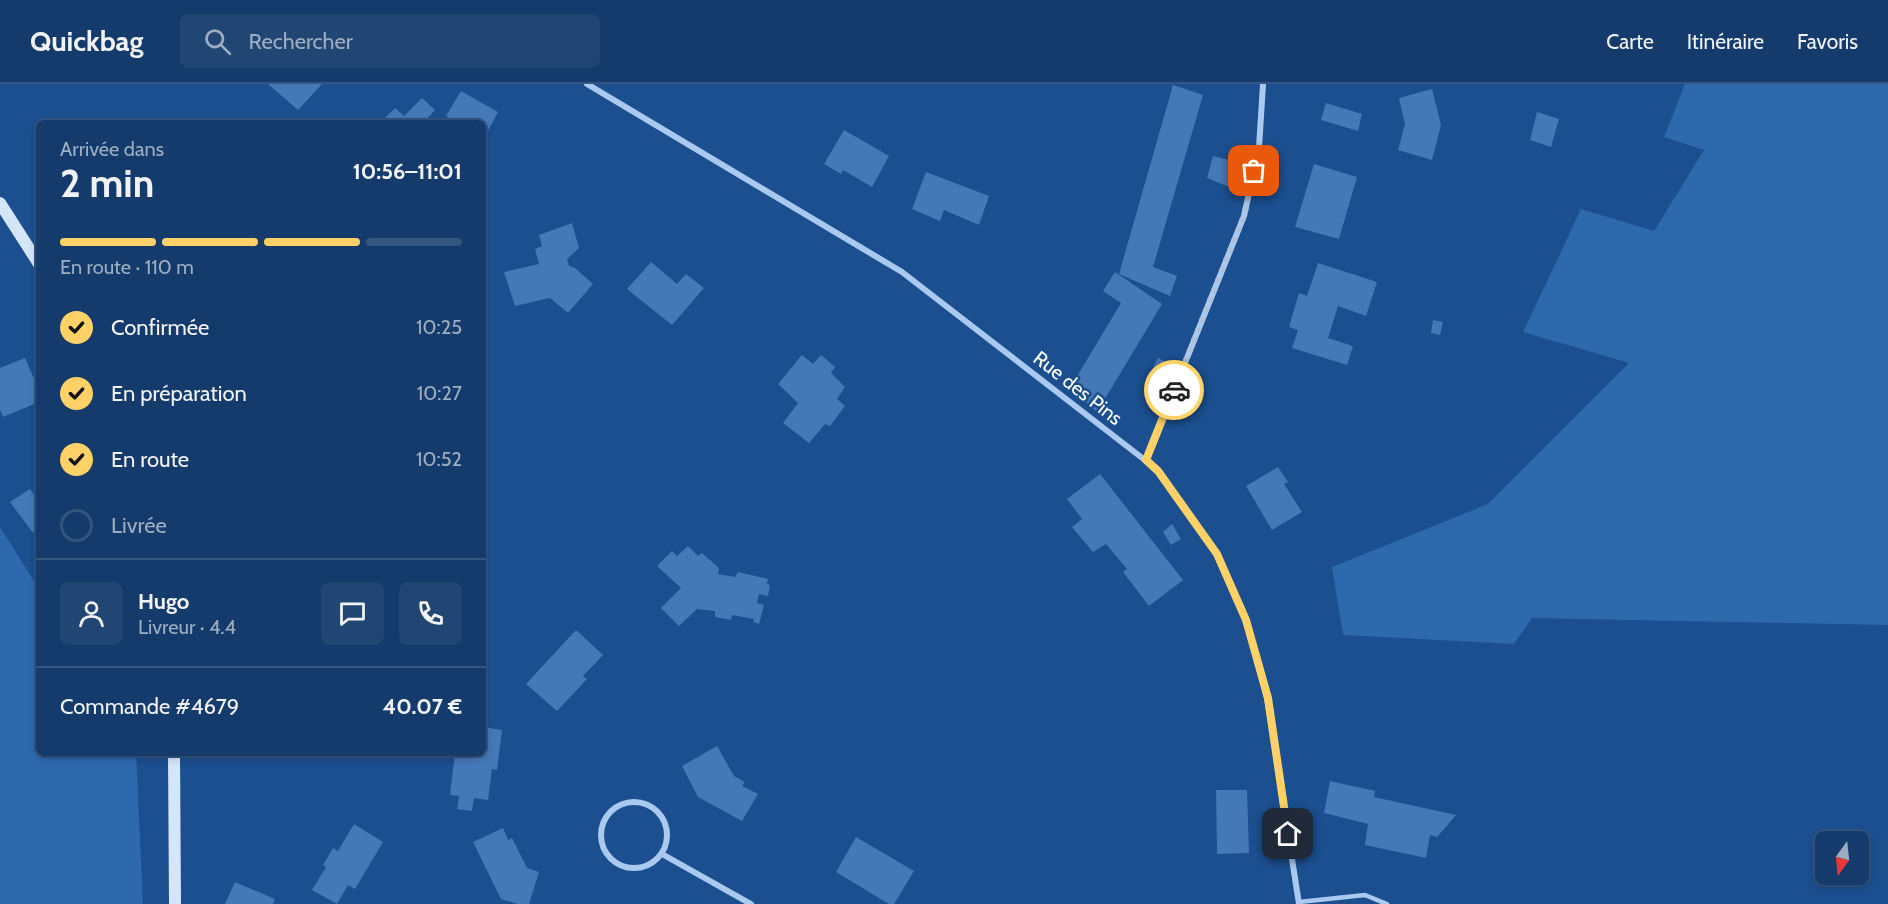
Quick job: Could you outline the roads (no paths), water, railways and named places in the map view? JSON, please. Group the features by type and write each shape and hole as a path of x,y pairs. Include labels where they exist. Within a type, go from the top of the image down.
{"main road":[{"path":"0,203 36,259"},
{"path":"174,756 174,904"}],"street":[{"name":"Rue des Pins","path":"587,84 902,272 1158,471 1217,554 1246,620 1268,698 1299,903"},
{"path":"1146,460 1244,216 1260,148 1263,84"},
{"path":"642,802 652,806 666,822 666,844 662,854 654,862 644,866 622,866 613,860 602,841 601,830 605,819 620,804 642,802"},
{"path":"662,854 751,904"}],"lane":[{"path":"1299,903 1365,895 1387,904"}]}
